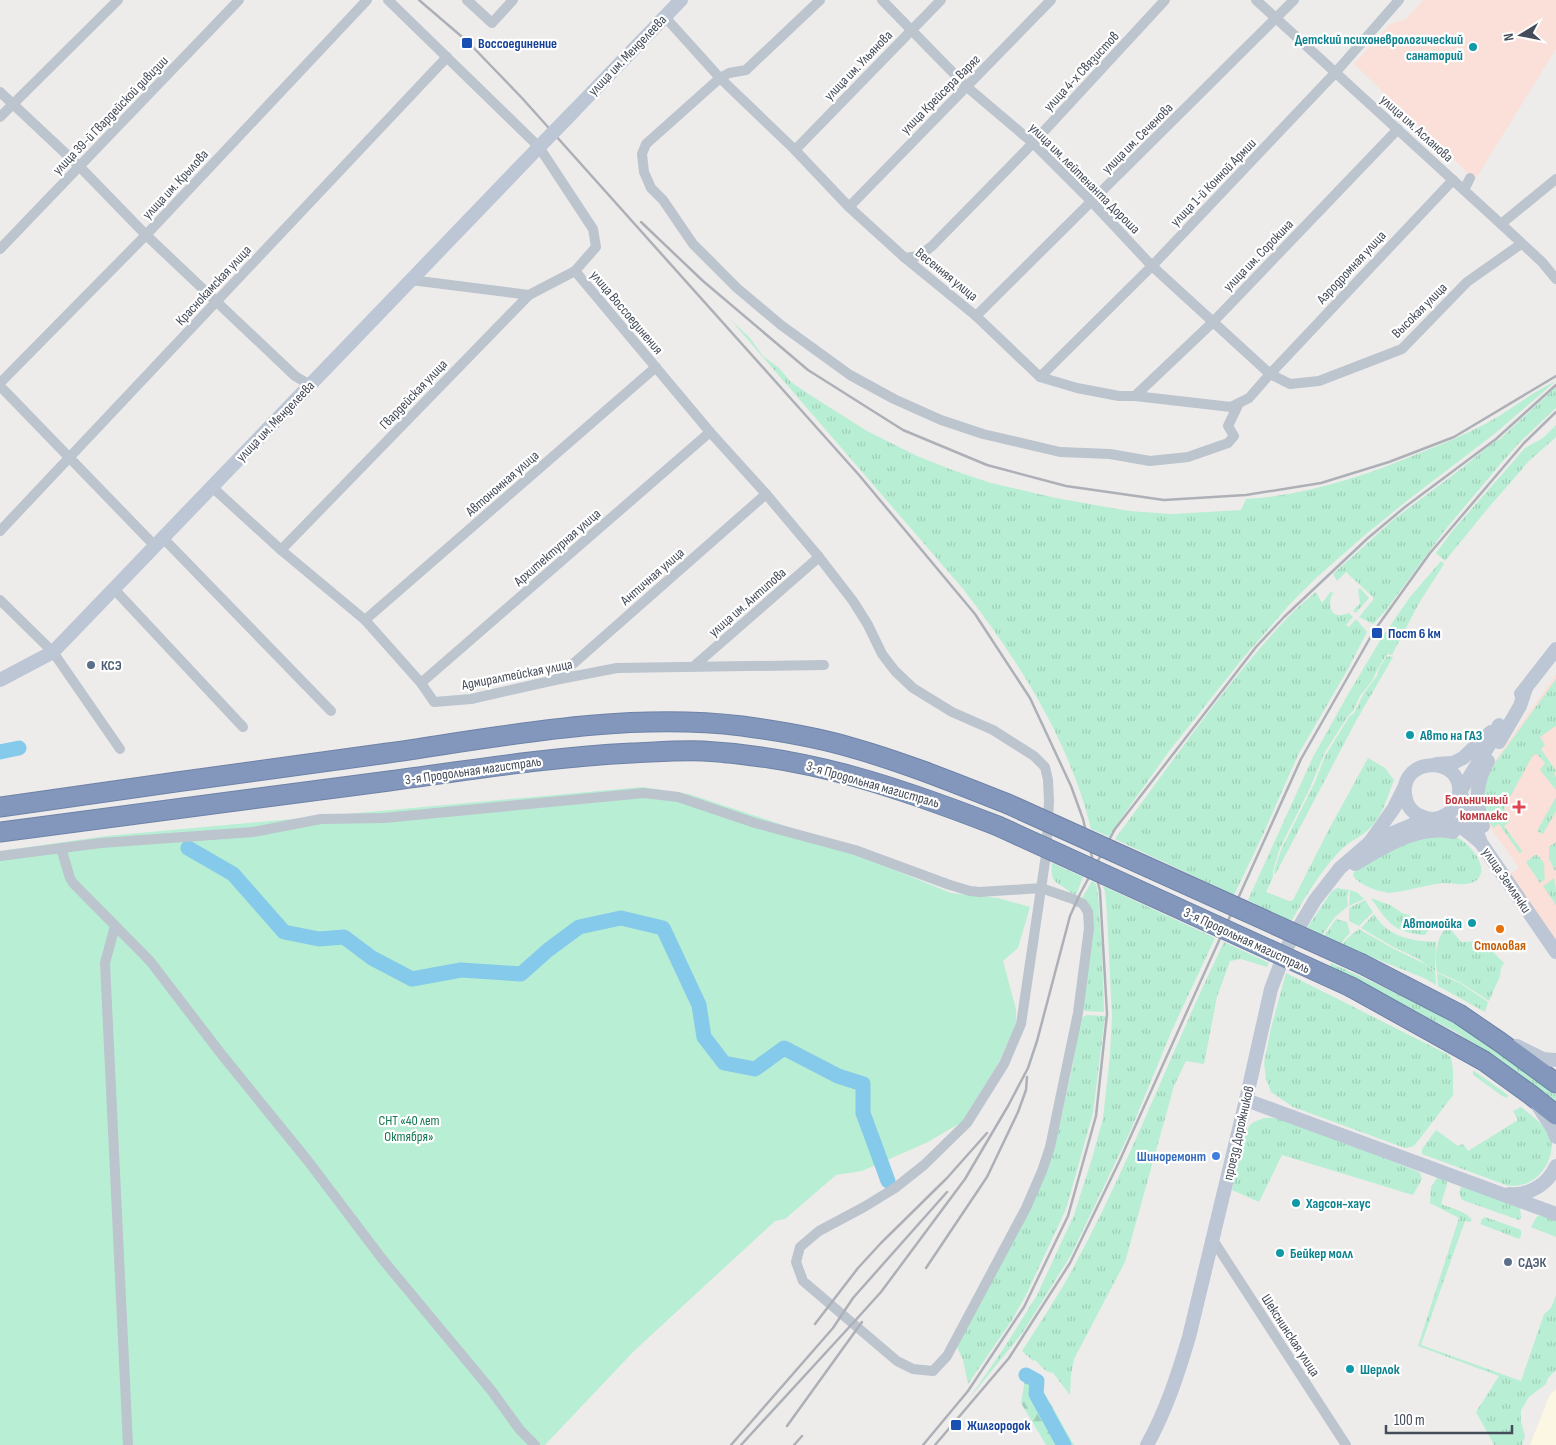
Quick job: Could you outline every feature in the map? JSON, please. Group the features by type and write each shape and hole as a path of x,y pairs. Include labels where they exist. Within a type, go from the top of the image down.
{"highway":[{"name":"3-я Продольная магистраль","path":"0,808 508,735 615,723 657,721 703,722 740,726 817,739 898,761 1008,804 1362,964 1459,1014 1556,1083"},
{"name":"3-я Продольная магистраль","path":"0,832 512,764 618,754 702,751 803,764 846,774 932,800 998,826 1351,987 1484,1061 1556,1115"}],"main road":[{"name":"улица им. Менделеева","path":"0,680 53,652 681,0"},
{"path":"1482,842 1459,826 1446,821 1418,816 1407,804 1405,788 1407,779 1419,767 1452,763 1463,758 1498,725 1556,649"},
{"path":"1502,873 1487,838 1476,797 1482,771 1520,706 1526,688"},
{"path":"1429,819 1441,818 1454,808 1460,792 1491,742 1498,725"},
{"path":"1436,764 1450,771 1455,777 1460,792"},
{"name":"проезд Дорожников","path":"1149,1444 1164,1411 1189,1337 1271,989 1287,947 1315,900 1340,868 1369,843 1394,808 1405,788"},
{"name":"улица Землячки","path":"1460,792 1482,842 1556,952"},
{"name":"проезд Дорожников","path":"1369,843 1429,819"},
{"path":"1340,868 1354,864 1400,839 1436,829 1456,833 1476,848 1486,860 1502,873"},
{"path":"1459,1014 1528,1053 1556,1060"},
{"path":"1531,1095 1553,1129 1556,1138"},
{"path":"1246,1100 1422,1163 1556,1214"},
{"path":"1496,1192 1514,1194 1534,1190 1550,1176 1556,1166"}],"street":[{"path":"0,117 118,0"},
{"name":"улица 39-й Гвардейской дивизии","path":"0,249 239,0"},
{"name":"улица им. Крылова","path":"0,384 146,235 367,0"},
{"name":"улица Воссоединения","path":"388,0 540,147 593,228 596,247 575,271 710,432 819,557 853,601 868,624 882,654 895,671 913,688 952,712 993,730 1020,746 1045,767 1049,801 1046,855 1020,1024 1004,1064 967,1123 924,1165 895,1188 819,1231 800,1247 796,1262 803,1281 897,1361 913,1369 933,1371 947,1356 1026,1208 1050,1147 1078,1013 1089,928 1088,912 1083,904 1041,888"},
{"path":"467,0 492,23 514,0"},
{"path":"820,0 746,70 729,73 720,78 646,144 642,154 644,172 651,188 663,200 693,244 737,288 781,325 850,375 894,399 941,420 982,434 1060,452 1110,454 1150,461 1188,457 1228,443 1234,436 1228,426 1239,403 1249,398 1270,374"},
{"name":"улица им. лейтенанта Дороша","path":"882,0 967,87 1033,143 1152,266 1270,374"},
{"name":"улица им. Ульянова","path":"795,150 941,0"},
{"name":"улица Крейсера Варяг","path":"849,207 1051,0"},
{"name":"улица 4-х Связистов","path":"905,258 919,256 932,246 1033,143 1165,0"},
{"name":"улица им. Асланова","path":"1256,0 1542,262 1556,279"},
{"name":"улица им. Сеченова","path":"976,316 1294,0"},
{"name":"улица 1-й Конной Армии","path":"1040,376 1152,266 1335,74 1399,0"},
{"name":"Весенняя улица","path":"665,17 720,78 795,150 849,207 905,258 976,316 1040,376 1077,388 1119,396 1135,396 1211,406 1231,407 1239,403"},
{"name":"Краснокамская улица","path":"0,530 447,57"},
{"path":"0,92 80,167 146,235 216,302 295,376 310,385"},
{"name":"улица им. Сорокина","path":"1135,396 1213,322 1398,129"},
{"path":"1464,190 1470,178"},
{"path":"1501,224 1556,179"},
{"name":"Аэродромная улица","path":"1270,374 1453,180"},
{"name":"Высокая улица","path":"1270,374 1290,384 1319,381 1402,349 1467,282 1522,244"},
{"name":"Гвардейская улица","path":"281,550 529,295 575,271"},
{"path":"411,280 529,295"},
{"name":"Автономная улица","path":"365,620 656,367"},
{"path":"0,384 68,458 159,542 331,711"},
{"name":"Архитектурная улица","path":"421,683 710,432"},
{"name":"Адмиралтейская улица","path":"212,487 281,550 365,620 421,683 434,702 471,699 617,668 824,665"},
{"name":"Античная улица","path":"555,680 766,494"},
{"name":"улица им. Антипова","path":"693,667 819,557"},
{"path":"114,589 243,727"},
{"path":"0,600 53,652 120,748"},
{"path":"0,856 101,843 253,832 321,819 384,818 644,793 678,797 755,823 855,850 970,891 1041,888"},
{"path":"60,848 73,883 150,960 383,1260 491,1390 520,1430 535,1445"},
{"path":"115,926 105,963 128,1445"},
{"name":"Шекснинская улица","path":"1213,1240 1346,1445"}],"shaded area":[{"path":"1423,0 1556,0 1556,49 1475,180 1354,64 1390,24 1406,19"},
{"name":"Больничный комплекс","path":"1556,674 1556,952 1504,877 1519,868 1485,820 1487,772"},
{"path":"1556,1390 1556,1445 1530,1445 1550,1394"}],"green space":[{"path":"730,319 750,338 763,356 779,368 791,382 867,431 917,456 991,483 1056,498 1129,511 1172,514 1241,510 1246,499 1314,489 1336,483 1401,461 1446,443 1494,419 1556,381 1493,435 1366,534 1290,604 1243,658 1170,750 1110,837 1091,829 1070,764 1056,733 1023,674 984,617 964,590"},
{"path":"1556,387 1556,408 1502,462 1445,530 1386,610 1373,624 1359,617 1373,600 1373,597 1346,572 1337,581 1333,574 1394,519 1500,439"},
{"path":"1556,425 1556,437 1529,461 1445,561 1436,553 1454,529 1525,448 1543,438"},
{"path":"1441,561 1444,564 1419,603 1392,655 1387,654 1372,681 1360,696 1353,711 1325,752 1310,788 1280,848 1273,877 1266,892 1289,901 1293,900 1368,758 1385,768 1394,780 1386,801 1372,826 1342,849 1325,868 1290,923 1248,900 1313,757 1347,696 1381,639 1410,597"},
{"path":"1360,588 1369,598 1356,613 1353,611 1360,603 1358,590"},
{"path":"1331,591 1333,593 1330,602 1332,611 1338,615 1349,613 1353,617 1346,625 1349,627 1356,619 1367,632 1348,669 1298,755 1234,895 1115,839 1211,708 1270,637 1287,618 1316,592 1322,603"},
{"path":"1387,656 1393,657 1356,721 1275,875 1274,871 1281,850 1315,782 1325,756 1349,717 1354,713 1364,693 1377,676 1379,668"},
{"path":"1556,679 1556,726 1540,737 1545,745 1541,749 1556,771 1554,774 1556,777 1556,790 1540,770 1545,763 1537,754 1533,755 1504,808 1510,821 1504,826 1522,851 1520,854 1499,824 1493,828 1489,821 1483,795 1485,782 1487,774"},
{"name":"СНТ «40 лет Октября»","path":"642,787 689,794 789,827 951,893 998,898 1030,907 1018,948 1003,961 1016,1009 1016,1023 999,1062 962,1122 928,1142 862,1171 836,1175 785,1219 775,1221 634,1351 545,1445 0,1445 0,851 106,836"},
{"path":"1556,797 1556,811 1543,834 1537,831"},
{"path":"1417,837 1456,837 1472,849 1480,862 1481,875 1477,880 1469,883 1443,883 1389,893 1360,883 1353,876 1354,872 1362,866"},
{"path":"1556,842 1555,871 1549,859 1549,847"},
{"path":"1535,855 1543,861 1544,866 1545,879 1540,883 1526,862"},
{"path":"1052,863 1083,877 1076,895 1054,880"},
{"path":"1554,878 1556,889 1556,905 1543,886"},
{"path":"1092,881 1096,884 1098,894 1104,1012 1085,1011 1082,1008 1088,902 1082,898"},
{"path":"1103,886 1215,938 1173,1028 1129,1134 1071,1255 1023,1332 968,1400 1004,1348 1037,1295 1074,1215 1103,1118 1112,1016 1107,915"},
{"path":"1337,888 1349,890 1348,906 1335,917 1322,935 1307,928 1332,891"},
{"path":"1350,890 1358,893 1364,899 1349,906"},
{"path":"1371,898 1390,905 1402,913 1430,922 1430,928 1425,935 1399,929 1388,920"},
{"path":"1365,900 1373,912 1359,926 1349,921 1349,908"},
{"path":"1374,914 1393,933 1409,939 1436,942 1435,971 1417,958 1395,948 1361,928"},
{"path":"1336,919 1347,922 1350,933 1340,944 1324,936"},
{"path":"1448,926 1461,942 1482,941 1504,963 1489,1001 1460,982 1437,972 1438,942"},
{"path":"1359,929 1425,964 1435,972 1436,985 1424,978 1341,945"},
{"path":"1224,942 1269,963 1267,967 1241,959 1230,961 1217,997 1204,1064 1186,1061 1174,1086 1125,1262 1074,1359 1070,1395 1053,1373 1046,1371 1022,1351 1060,1291 1093,1230 1132,1148"},
{"path":"1331,963 1412,1001 1472,1034 1509,1059 1556,1095 1556,1104 1511,1069 1456,1032 1329,968"},
{"path":"1286,973 1447,1054 1451,1058 1453,1095 1415,1145 1405,1148 1293,1107 1271,1092 1266,1079 1264,1063 1271,1028"},
{"path":"1437,973 1460,983 1488,1002 1485,1012 1438,986"},
{"path":"1086,1015 1105,1016 1093,1113 1066,1209 1026,1295 1012,1320 968,1384 963,1360 957,1347 1060,1123 1073,1064 1079,1020"},
{"path":"1473,1070 1508,1095 1507,1098 1473,1075"},
{"path":"1521,1107 1545,1128 1551,1137 1552,1147 1546,1166 1533,1180 1525,1184 1516,1186 1506,1185 1422,1154 1422,1149 1436,1130 1458,1146 1463,1144 1468,1151 1518,1120 1513,1111"},
{"path":"1264,1118 1284,1119 1417,1171 1422,1179 1413,1195 1282,1155 1259,1202 1232,1190 1247,1130 1250,1125"},
{"path":"1438,1176 1446,1180 1447,1184 1441,1204 1462,1212 1472,1220 1470,1222 1465,1221 1421,1345 1521,1381 1544,1314 1551,1308 1556,1295 1556,1370 1548,1378 1546,1384 1529,1397 1521,1410 1521,1422 1525,1436 1522,1445 1494,1445 1476,1412 1499,1376 1418,1346 1459,1218 1430,1203 1431,1187"},
{"path":"1462,1185 1520,1207 1521,1218 1519,1220 1462,1200 1459,1192"},
{"path":"1537,1216 1543,1216 1556,1221 1556,1237 1531,1227"},
{"path":"1485,1217 1519,1229 1521,1236 1519,1239 1480,1224"},
{"path":"1025,1379 1041,1387 1074,1445 1046,1445 1021,1403"}],"waterway":[{"path":"0,752 19,748"},
{"path":"188,848 233,874 284,932 319,939 344,937 372,958 412,979 461,970 521,974 548,950 579,927 621,918 663,928 699,1005 704,1037 724,1063 755,1069 784,1048 838,1076 863,1084 863,1113 888,1181"},
{"path":"1026,1375 1037,1381 1036,1394 1064,1445"}],"railway":[{"path":"419,0 468,42 522,98 859,475 975,614 1030,698 1071,786 1083,819 1100,891 1107,1014 1096,1116 1068,1216 1024,1307 968,1391 923,1445"},
{"path":"641,222 703,281 808,370 903,430 987,465 1066,486 1164,500 1246,495 1321,483 1389,462 1454,437 1556,376"},
{"path":"741,1445 881,1292 965,1179 1028,1068 1070,916 1115,829 1256,647 1284,617 1368,538 1405,507 1496,439 1556,385"},
{"path":"935,1445 1009,1358 1070,1263 1119,1162 1301,759 1374,631 1430,553 1524,443 1556,412"},
{"path":"926,1268 987,1177 1018,1112 1026,1090 1027,1077"},
{"path":"815,1324 858,1268 947,1178 987,1133"},
{"path":"731,1445 833,1328 853,1298 947,1192"},
{"path":"787,1426 862,1322"},
{"path":"794,1445 802,1436"}],"place":[{"name":"Воссоединение","path":"467,43"},
{"name":"Детский психоневрологический санаторий","path":"1473,47"},
{"name":"Пост 6 км","path":"1377,633"},
{"name":"КСЭ","path":"91,665"},
{"name":"Авто на ГАЗ","path":"1410,735"},
{"name":"Больничный комплекс","path":"1519,807"},
{"name":"Автомойка","path":"1472,923"},
{"name":"Столовая","path":"1500,929"},
{"name":"Шиноремонт","path":"1216,1156"},
{"name":"Хадсон-хаус","path":"1296,1203"},
{"name":"Бейкер молл","path":"1280,1253"},
{"name":"СДЭК","path":"1508,1262"},
{"name":"Шерлок","path":"1350,1369"},
{"name":"Жилгородок","path":"956,1425"}]}
